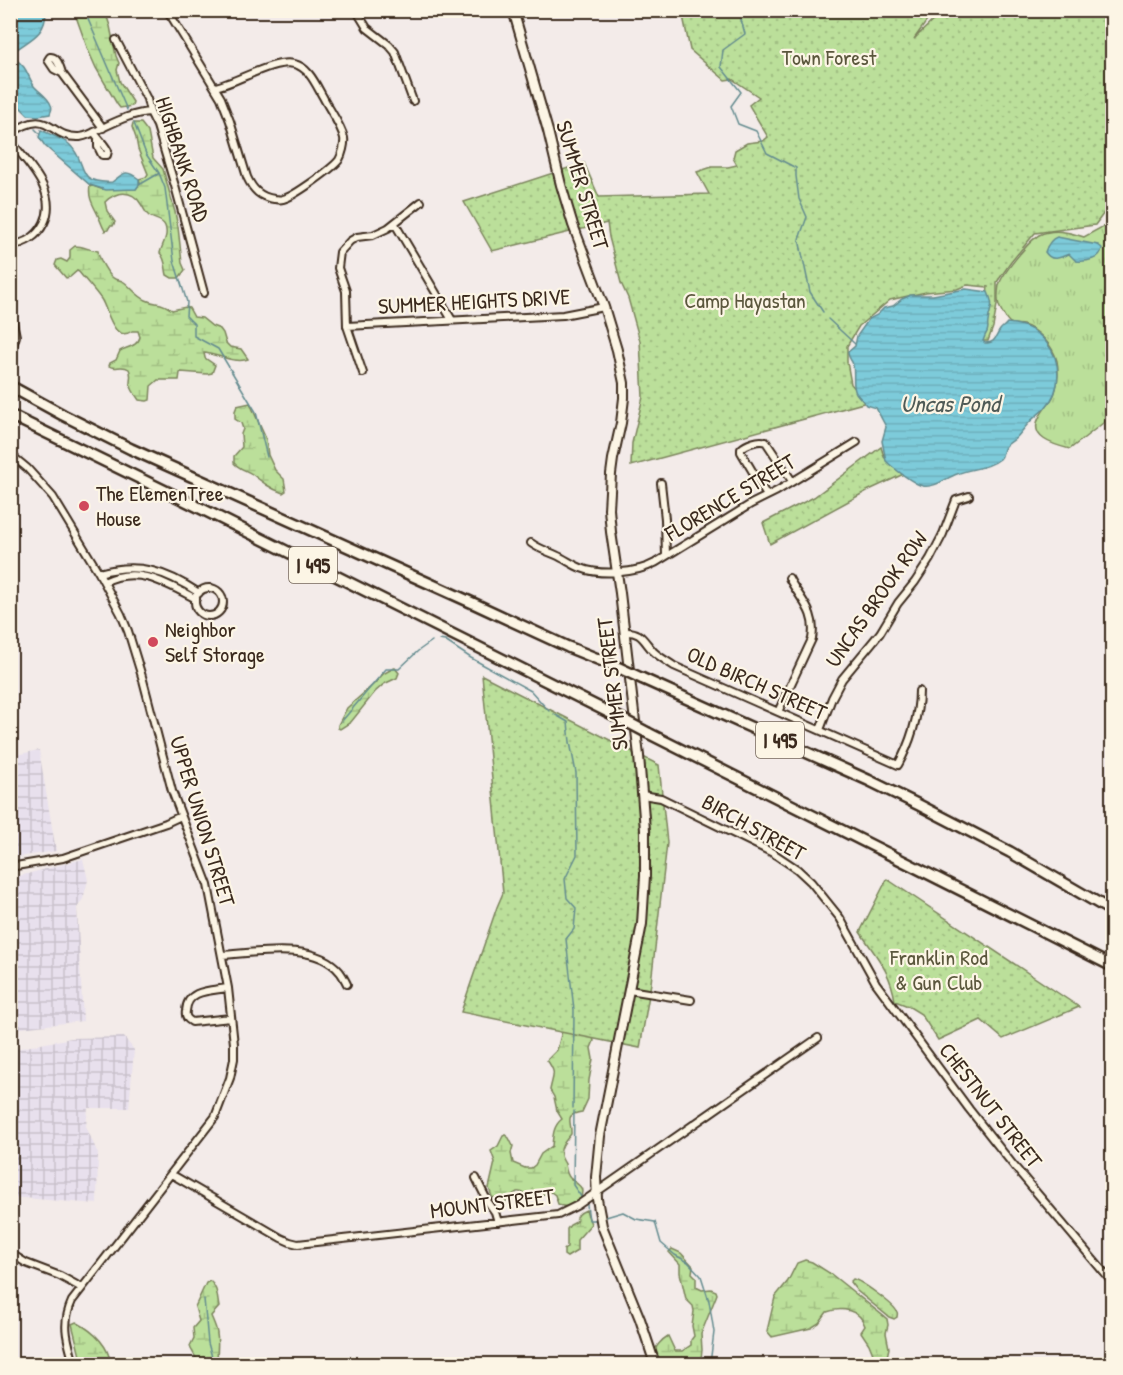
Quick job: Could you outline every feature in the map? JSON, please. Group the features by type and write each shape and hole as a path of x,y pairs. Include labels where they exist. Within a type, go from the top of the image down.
{"highway":[{"name":"I 495","path":"10,386 131,449 868,780 1010,852 1113,911"},
{"name":"I 495","path":"10,416 188,502 1113,966"}],"main road":[{"name":"SUMMER STREET","path":"513,10 561,185 617,350 624,383 623,408 609,489 609,519 625,632 642,795 645,830 643,908 640,935 600,1136 596,1177 605,1234 640,1319 654,1361"}],"street":[{"path":"166,10 215,87 230,121 250,185 257,193 265,197 283,199 307,186 341,157 344,139 337,122 307,72 295,64 285,63 270,67 225,86 215,87"},
{"path":"356,10 367,28 395,52 413,101"},
{"name":"HIGHBANK ROAD","path":"116,40 147,99 156,124 204,293"},
{"path":"62,73 103,128"},
{"path":"10,134 24,125 37,122 47,124 71,136 96,135 103,128 135,114 150,112"},
{"path":"10,140 41,182 48,196 44,224 36,235 10,246"},
{"path":"363,373 347,326 346,291 338,268 340,252 357,237 380,232 395,224 422,202"},
{"path":"395,224 452,320"},
{"name":"SUMMER HEIGHTS DRIVE","path":"347,326 563,315 603,307"},
{"path":"10,308 16,336 13,346"},
{"path":"767,496 741,452 744,446 760,441 766,442 792,481"},
{"name":"FLORENCE STREET","path":"531,543 582,568 603,572 644,568 857,442"},
{"name":"UPPER UNION STREET","path":"10,454 27,468 53,497 99,573 128,631 172,791 208,885 228,988 234,1059 220,1106 207,1129 72,1301 67,1312 66,1332 74,1365"},
{"path":"661,483 666,556"},
{"name":"UNCAS BROOK ROW","path":"820,730 842,679 880,633 898,603 915,582 943,534 956,500 969,496"},
{"path":"99,573 131,568 150,570 168,577 197,596"},
{"path":"104,582 117,576 147,577 197,596"},
{"path":"778,712 814,630 810,611 789,578"},
{"path":"206,588 212,588 223,597 222,609 215,615 204,615 197,609 197,596 206,588"},
{"name":"OLD BIRCH STREET","path":"625,632 637,633 654,651 674,666 898,765 906,750 918,710 919,691"},
{"name":"BIRCH STREET","path":"642,795 657,796 666,800 765,849 789,864 811,882 823,896 854,942"},
{"path":"10,867 63,858 181,816"},
{"name":"CHESTNUT STREET","path":"854,942 876,983 969,1109 1014,1166 1113,1282"},
{"path":"222,955 289,950 307,952 339,970 347,984"},
{"path":"228,988 191,996 186,1006 186,1016 192,1022 231,1018"},
{"path":"629,990 691,1000"},
{"name":"MOUNT STREET","path":"171,1174 281,1238 298,1244 558,1215 578,1205 818,1038"},
{"path":"476,1178 498,1222"},
{"path":"10,1253 26,1263 60,1276 82,1288"}],"shaded area":[{"path":"39,750 56,851 11,858 11,756"},
{"path":"83,859 88,880 83,899 77,908 83,1021 11,1029 11,877"},
{"path":"124,1037 134,1050 129,1108 88,1108 86,1126 98,1154 97,1204 11,1197 11,1050 71,1038"}],"green space":[{"path":"74,11 105,11 119,63 117,70 120,82 133,102 132,106 120,108 117,104 96,68"},
{"name":"Camp Hayastan","path":"682,11 934,11 914,39 943,11 1112,11 1112,202 1095,225 1035,233 997,282 997,305 988,341 980,341 988,287 967,285 957,289 926,292 890,300 859,326 847,346 851,384 867,402 631,466 632,443 643,397 640,341 628,298 621,283 607,223 492,251 464,202 584,163 599,197 709,194 697,172 712,167 737,165 733,158 735,150 747,143 763,141 768,137 749,105 759,97 732,79 725,80 690,50"},
{"path":"133,123 141,123 148,132 153,158 163,169 175,212 185,270 179,278 167,275 160,253 166,237 165,226 148,215 137,199 124,193 109,198 105,202 107,211 115,222 105,231 91,200 90,185 101,189 136,189 140,183 139,179 148,174 138,149"},
{"path":"1112,215 1112,416 1070,449 1050,443 1037,430 1040,416 1056,389 1058,369 1055,355 1044,339 1034,330 1023,325 1012,324 1007,320 999,306 999,285 1016,258 1039,235 1056,231 1084,237 1106,225"},
{"path":"75,246 98,251 102,263 115,279 124,282 150,302 164,305 172,310 189,308 194,317 202,318 220,329 226,343 230,347 241,349 248,359 232,360 204,353 205,358 215,365 212,373 181,372 179,380 158,380 151,386 150,400 139,400 130,383 129,369 109,366 116,360 120,351 139,340 138,331 120,333 112,324 101,299 79,272 66,278 55,265 57,260 61,259 67,262 70,258 70,250"},
{"path":"250,403 266,439 268,455 275,470 284,479 286,491 283,493 234,463 234,456 242,447 243,429 241,423 235,419 235,411 237,406"},
{"path":"881,447 889,464 906,473 867,491 770,544 763,523 814,497"},
{"path":"395,668 399,673 397,678 384,684 375,692 351,722 338,728 347,708 383,674"},
{"path":"482,675 659,765 667,843 651,983 640,1048 461,1012 503,893"},
{"name":"Franklin Rod & Gun Club","path":"887,879 1079,1007 1003,1039 981,1020 938,1040 921,1014 895,1001 886,973 860,932"},
{"path":"562,1031 591,1031 594,1041 591,1048 593,1059 588,1099 582,1112 570,1117 571,1134 561,1149 561,1158 568,1175 582,1189 580,1202 567,1207 558,1204 555,1195 551,1192 534,1198 517,1192 505,1202 492,1197 489,1188 495,1162 491,1151 498,1146 505,1135 513,1146 511,1153 513,1163 531,1168 541,1154 552,1146 555,1128 562,1119 550,1090 553,1071 547,1060 557,1050"},
{"path":"586,1210 591,1224 577,1240 577,1251 567,1257 564,1255 564,1250 567,1247 567,1229 576,1222 579,1214"},
{"path":"672,1249 681,1253 693,1266 692,1273 696,1277 696,1287 702,1290 711,1289 717,1294 701,1334 701,1359 704,1364 658,1364 654,1357 654,1352 660,1342 668,1336 675,1351 682,1351 691,1345 694,1336 693,1306 686,1299 680,1264 669,1252"},
{"path":"805,1260 831,1274 887,1319 886,1333 889,1348 886,1361 888,1364 877,1364 861,1332 865,1326 863,1320 849,1311 827,1312 819,1323 811,1328 772,1337 767,1331 775,1297 788,1281 797,1263"},
{"path":"853,1279 890,1304 897,1312 897,1317 894,1319 889,1317 857,1291 850,1282"},
{"path":"210,1281 216,1289 219,1307 211,1316 217,1332 218,1364 193,1364 196,1358 190,1346 194,1338 193,1328 199,1321 195,1307 206,1283"},
{"path":"76,1322 99,1339 107,1350 111,1364 82,1364 72,1324"}],"water":[{"path":"10,11 46,11 43,26 36,36 13,52 14,58 24,68 34,86 50,102 52,108 50,114 28,115 20,107 11,89"},
{"path":"41,130 70,145 76,152 87,176 92,180 112,182 127,173 139,179 139,185 136,189 106,190 90,185 45,146 39,137"},
{"path":"1057,237 1098,245 1102,248 1101,252 1096,258 1084,261 1076,261 1069,254 1056,258 1050,257 1045,252 1053,239"},
{"name":"Uncas Pond","path":"966,289 988,292 990,298 988,330 983,341 989,343 993,341 1007,323 1024,326 1033,331 1042,337 1055,358 1057,384 1051,401 1004,448 1000,459 990,465 957,474 936,484 923,486 909,479 886,461 882,441 886,427 876,408 866,405 856,393 853,366 848,352 855,346 857,336 869,319 884,308 893,306 910,295 933,295"}],"waterway":[{"path":"84,10 127,110"},
{"path":"741,10 739,12 745,34 723,50 721,67 741,92 731,106 738,124 756,131 767,153 796,168 799,199 807,217 799,239 810,292 823,312"},
{"path":"134,123 146,154 159,173 165,188 174,261 187,302 186,316 194,324 194,336 218,349 256,412 267,457"},
{"path":"35,129 39,133"},
{"path":"1107,179 1112,169"},
{"path":"139,185 158,174"},
{"path":"828,319 855,344"},
{"path":"439,640 445,641 531,691 549,711"},
{"path":"342,721 386,669 399,669 432,641"},
{"path":"554,714 568,722 576,773 577,855 565,879 567,898 576,908 574,929 566,939 574,1010 573,1108"},
{"path":"574,1111 573,1185 582,1198"},
{"path":"587,1205 589,1220 596,1220"},
{"path":"606,1217 623,1212 636,1219 655,1222 661,1243 688,1262 701,1276 709,1301 714,1332 710,1364"},
{"path":"204,1299 208,1343 214,1364"}],"place":[{"name":"The ElemenTree House","path":"84,506"},
{"name":"Neighbor Self Storage","path":"153,642"}],"park label":[{"name":"Town Forest","path":"829,57"}]}
